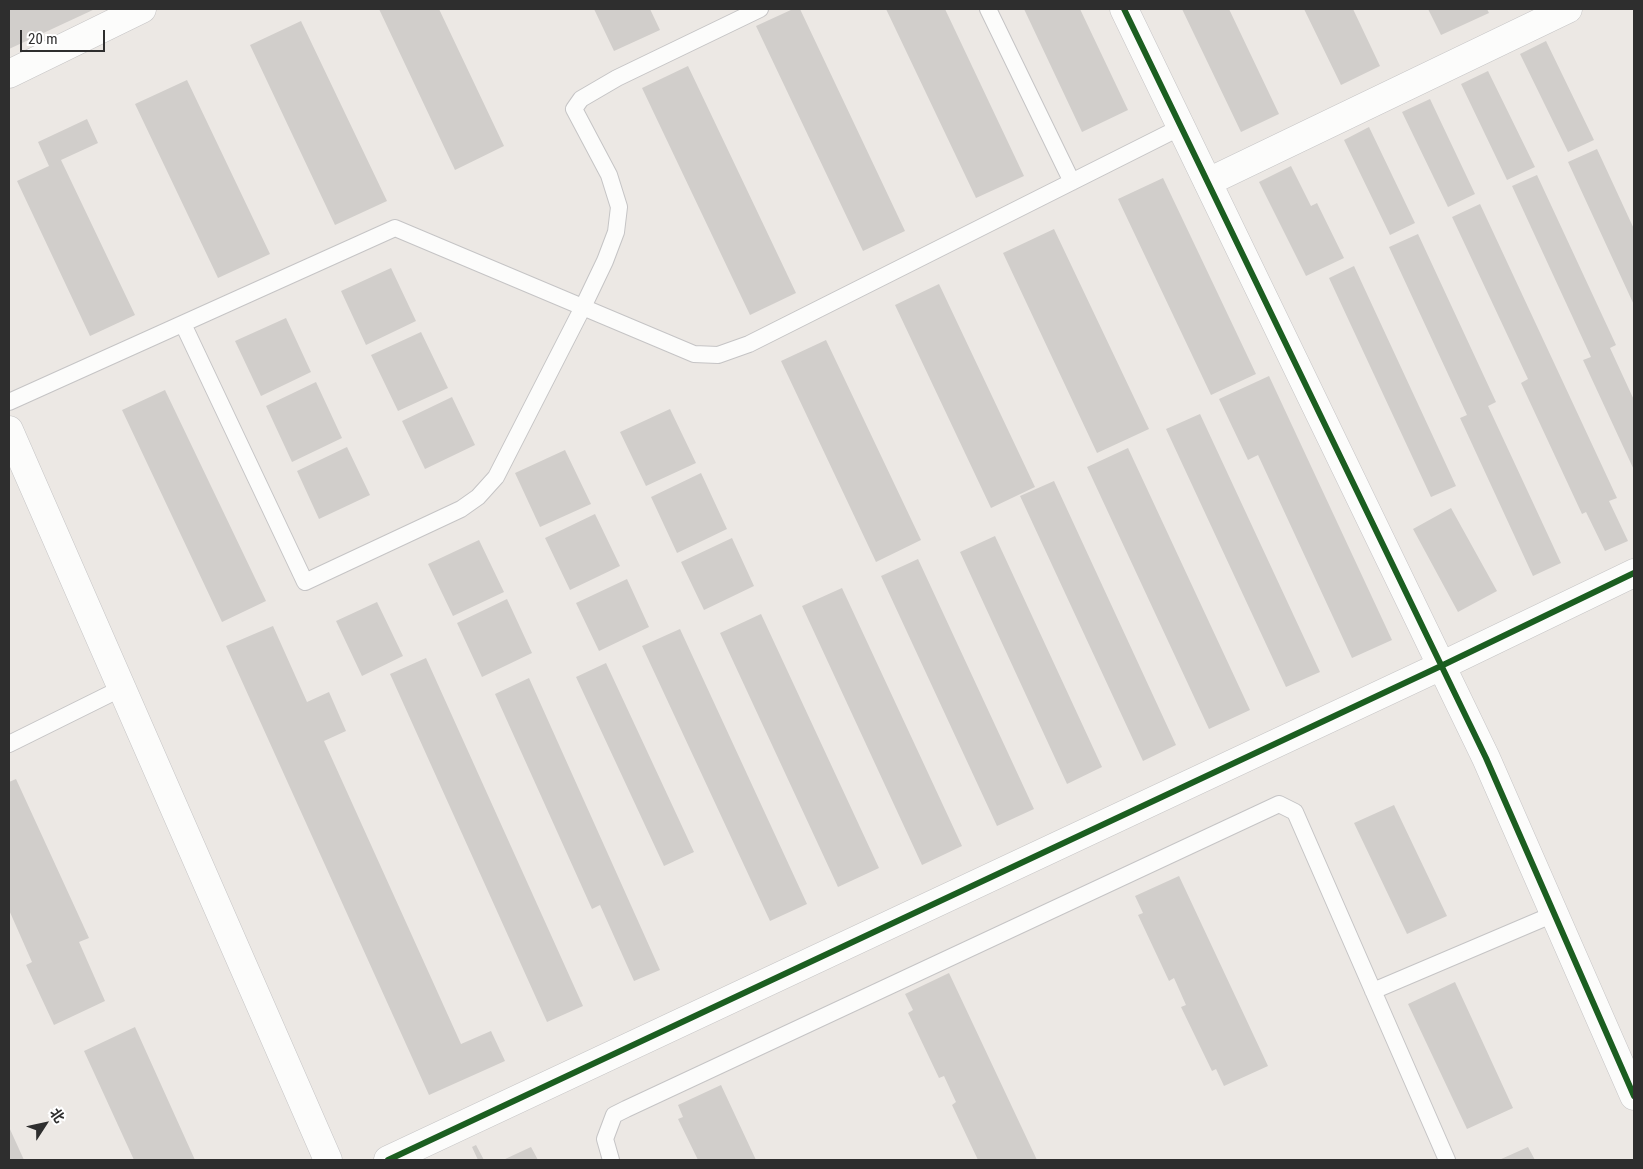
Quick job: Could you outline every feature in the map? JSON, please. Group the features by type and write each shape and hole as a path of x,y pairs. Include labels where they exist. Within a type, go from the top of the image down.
{"street":[{"path":"9,74 142,9"},
{"path":"1124,9 1486,758 1634,1096"},
{"path":"1208,182 1568,9"},
{"path":"9,430 328,1160"},
{"path":"388,1160 1441,666 1634,573"}],"lane":[{"path":"183,324 305,582 461,509 478,497 496,477 583,307 616,232 619,207 609,175 574,109 581,99 617,78 760,9"},
{"path":"988,9 1072,182"},
{"path":"9,402 395,228 694,354 718,355 749,344 1181,127"},
{"path":"9,744 122,688"},
{"path":"611,1160 605,1140 614,1115 1279,804 1295,812 1447,1160"},
{"path":"1373,991 1554,914"}],"building":[{"path":"9,9 95,9 9,49"},
{"path":"379,9 439,9 504,146 455,170"},
{"path":"594,9 650,9 660,30 614,51"},
{"path":"793,9 800,9 905,231 863,251 756,26"},
{"path":"886,9 945,9 1024,176 976,198"},
{"path":"1024,9 1080,9 1128,110 1082,132"},
{"path":"1182,9 1229,9 1279,114 1241,132"},
{"path":"1304,9 1353,9 1380,66 1341,85"},
{"path":"1428,9 1487,9 1489,13 1441,35"},
{"path":"301,21 387,201 335,225 250,45"},
{"path":"1546,41 1594,140 1568,152 1520,54"},
{"path":"688,66 796,293 750,315 642,88"},
{"path":"1488,71 1535,167 1507,180 1461,84"},
{"path":"187,80 270,254 218,278 135,104"},
{"path":"1430,99 1475,194 1448,207 1402,112"},
{"path":"87,119 98,143 61,160 135,315 90,336 17,181 49,166 38,142"},
{"path":"1369,127 1415,223 1390,235 1344,140"},
{"path":"1597,149 1634,229 1634,305 1568,162"},
{"path":"1291,166 1311,206 1317,203 1344,258 1306,276 1259,182"},
{"path":"1537,175 1616,345 1610,348 1634,400 1634,470 1583,360 1591,357 1512,186"},
{"path":"1163,178 1256,374 1211,395 1118,199"},
{"path":"1480,204 1617,498 1609,501 1628,541 1605,551 1586,512 1582,514 1521,383 1528,379 1452,217"},
{"path":"1054,229 1149,429 1097,453 1003,253"},
{"path":"1418,234 1496,402 1488,406 1561,563 1533,576 1460,418 1467,415 1389,247"},
{"path":"1354,266 1456,486 1431,497 1329,278"},
{"path":"391,268 416,321 366,345 341,291"},
{"path":"939,284 1035,487 991,508 895,305"},
{"path":"286,318 311,372 261,396 235,341"},
{"path":"421,332 448,388 398,411 371,355"},
{"path":"826,340 921,540 876,562 781,361"},
{"path":"1269,376 1392,640 1352,658 1258,455 1248,460 1219,399"},
{"path":"316,382 342,438 292,462 266,406"},
{"path":"165,390 266,601 222,622 122,410"},
{"path":"452,397 475,445 425,469 402,421"},
{"path":"670,409 696,463 646,486 620,432"},
{"path":"1200,414 1320,672 1286,687 1166,429"},
{"path":"347,447 370,495 319,519 297,471"},
{"path":"1128,448 1250,710 1209,729 1087,467"},
{"path":"565,450 591,504 540,527 515,473"},
{"path":"701,473 727,529 677,553 651,497"},
{"path":"1054,481 1176,745 1143,761 1020,496"},
{"path":"1451,508 1497,591 1458,612 1413,529"},
{"path":"595,514 620,566 570,590 545,538"},
{"path":"995,536 1102,767 1067,784 960,552"},
{"path":"732,538 754,586 704,610 681,562"},
{"path":"479,540 504,592 453,616 428,564"},
{"path":"918,559 1034,809 997,826 881,576"},
{"path":"627,579 649,627 599,651 576,603"},
{"path":"842,588 962,846 922,865 802,606"},
{"path":"507,599 532,653 482,677 457,623"},
{"path":"377,602 403,656 362,676 336,621"},
{"path":"761,614 879,868 838,887 720,633"},
{"path":"273,626 307,702 329,692 346,731 324,741 461,1044 491,1031 505,1061 429,1095 226,646"},
{"path":"680,629 807,904 770,921 642,646"},
{"path":"426,658 583,1006 547,1022 390,674"},
{"path":"606,663 694,852 664,866 576,677"},
{"path":"529,678 660,970 634,981 600,905 592,909 495,694"},
{"path":"16,779 89,938 79,942 105,1001 54,1025 26,965 32,962 9,910 9,782"},
{"path":"1394,805 1447,916 1407,934 1354,823"},
{"path":"1179,876 1268,1066 1224,1086 1216,1069 1212,1071 1181,1007 1186,1005 1174,978 1169,981 1138,915 1143,913 1135,896"},
{"path":"949,973 1037,1160 978,1160 952,1105 956,1102 944,1076 939,1078 908,1013 913,1010 905,994"},
{"path":"1455,982 1513,1108 1467,1129 1408,1004"},
{"path":"135,1027 195,1160 134,1160 84,1051"},
{"path":"721,1085 756,1160 698,1160 678,1119 683,1117 678,1105"},
{"path":"9,1127 24,1160 9,1160"},
{"path":"476,1145 484,1160 478,1160 472,1147"},
{"path":"531,1147 538,1160 503,1160"},
{"path":"1528,1147 1535,1160 1499,1160"}],"cycle path":[{"path":"1124,9 1486,758 1634,1096"},
{"path":"388,1160 1441,666 1634,573"}]}
